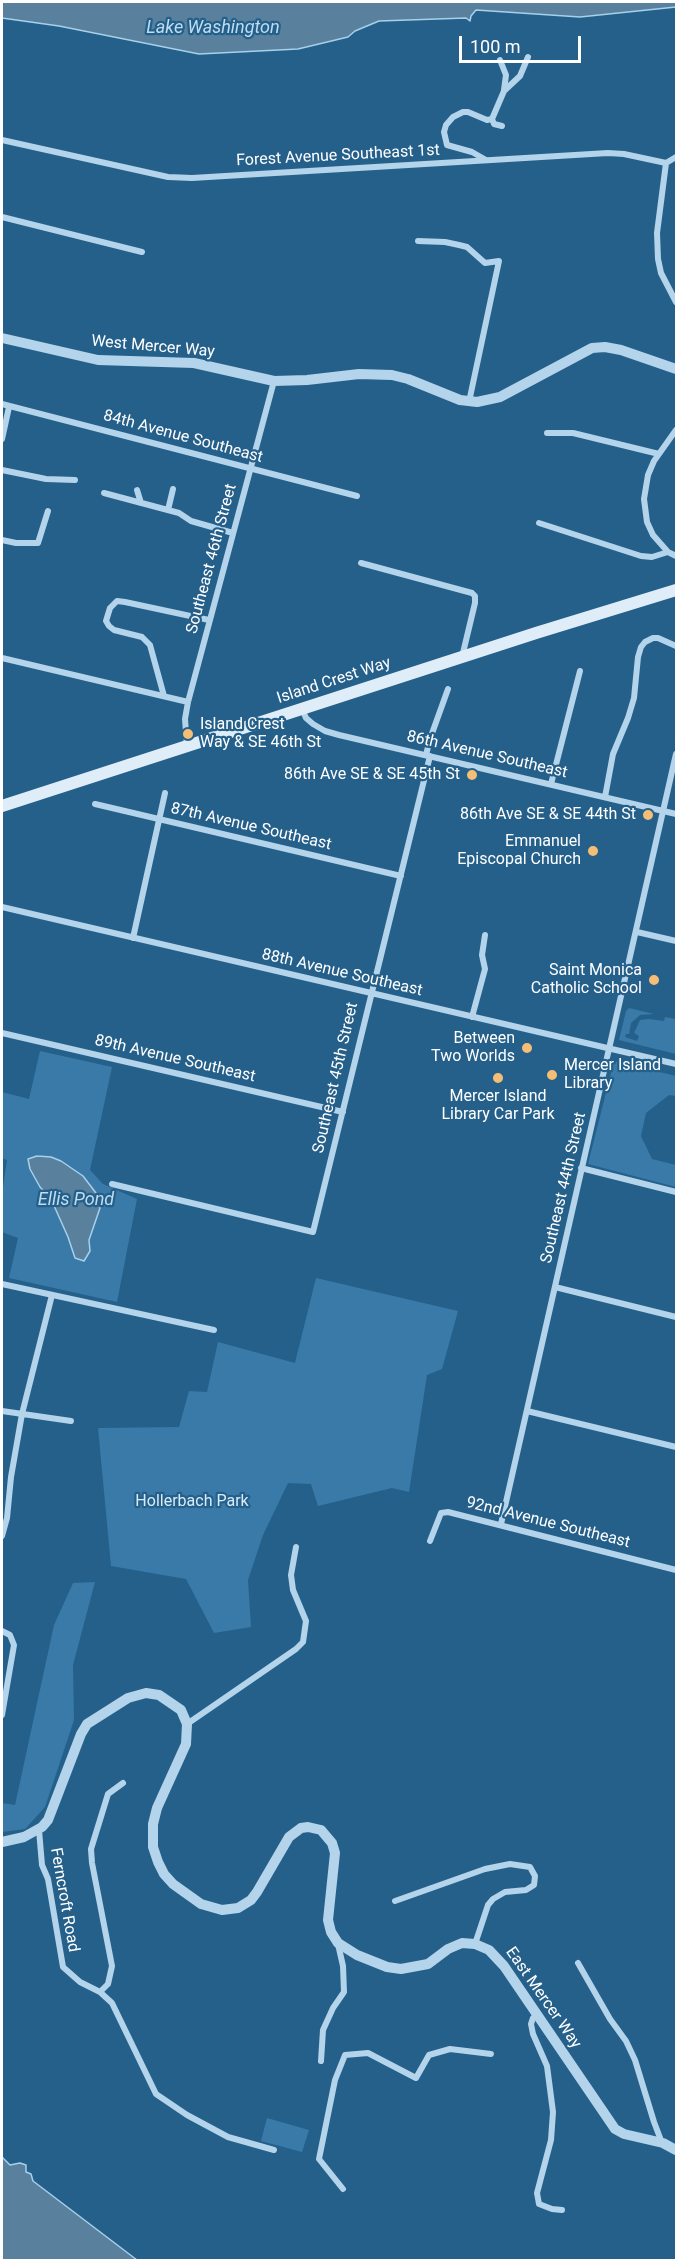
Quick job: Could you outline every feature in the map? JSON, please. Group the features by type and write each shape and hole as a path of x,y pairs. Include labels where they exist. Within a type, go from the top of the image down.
{"main road":[{"name":"Island Crest Way","path":"2,806 676,590"}],"street":[{"path":"504,91 520,76 528,57"},
{"path":"500,60 506,75 504,91 492,119 494,124 502,126"},
{"path":"487,160 472,152 447,145 444,132 449,120 463,112 488,120 492,119"},
{"name":"Forest Avenue Southeast 1st","path":"2,140 168,177 192,178 608,153 624,154 666,164"},
{"path":"676,157 666,164 657,233 661,273 676,302"},
{"path":"2,217 142,252"},
{"path":"418,241 459,244 467,247 485,263 499,261 469,402"},
{"name":"West Mercer Way","path":"2,338 98,360 194,363 274,381 367,374 392,375 469,402 485,402 500,397 592,348 605,347 621,350 676,369"},
{"name":"Southeast 46th Street","path":"186,746 184,719 188,702 274,381"},
{"name":"84th Avenue Southeast","path":"2,404 357,496"},
{"path":"2,439 9,407"},
{"path":"676,430 659,454 645,486 644,510 653,535 668,552 676,556"},
{"path":"547,433 573,433 659,454"},
{"path":"2,470 46,479 75,480"},
{"path":"168,510 172,489"},
{"path":"137,490 141,503"},
{"path":"104,493 179,513 191,521 233,533"},
{"path":"2,540 16,543 38,543 48,512"},
{"path":"540,523 641,556 652,557 668,552"},
{"path":"360,563 476,596 462,658"},
{"path":"164,696 150,645 142,638 114,630 109,626 106,621 110,608 117,601 209,620"},
{"path":"605,796 613,754 634,699 637,666 642,647 645,642 653,638 676,646"},
{"path":"2,658 188,702"},
{"path":"551,784 580,671"},
{"name":"Southeast 45th Street","path":"112,1184 313,1233 400,876 430,739 448,689"},
{"name":"86th Avenue Southeast","path":"302,709 306,718 325,731 676,814"},
{"name":"Southeast 44th Street","path":"501,1524 676,753"},
{"path":"133,938 165,793"},
{"name":"87th Avenue Southeast","path":"95,804 400,876"},
{"name":"88th Avenue Southeast","path":"2,907 676,1064"},
{"path":"637,932 676,941"},
{"path":"472,1017 485,969 482,955 485,935"},
{"name":"89th Avenue Southeast","path":"2,1033 343,1112"},
{"path":"581,1168 676,1192"},
{"path":"2,1284 214,1330"},
{"path":"555,1287 676,1317"},
{"path":"2,1536 7,1518 12,1465 22,1414 52,1295"},
{"path":"2,1411 28,1413 70,1421"},
{"path":"527,1411 676,1447"},
{"name":"92nd Avenue Southeast","path":"430,1541 441,1513 448,1512 676,1570"},
{"path":"187,1724 303,1642 306,1622 293,1590 291,1575 296,1547"},
{"path":"2,1631 10,1635 14,1644 2,1715"},
{"path":"2,1842 24,1837 39,1830 48,1820 81,1734 94,1718 128,1698 153,1693 174,1704 181,1710 187,1724 186,1744 157,1808 153,1824 153,1847 164,1874 186,1895 201,1904 222,1910 245,1906 257,1892 289,1837 301,1828 321,1830 332,1843 334,1853 328,1920 331,1932 338,1943 343,1966 344,1992 333,2008 323,2030 321,2061"},
{"path":"100,1992 108,1984 112,1966 91,1849 108,1794 123,1783"},
{"name":"Ferncroft Road","path":"39,1830 42,1865 49,1881 62,1964 80,1982 100,1992 116,2010 156,2094 187,2115 228,2137 274,2150"},
{"path":"338,1943 357,1955 387,1967 401,1969 428,1964 455,1945 475,1944 488,1905 493,1899 505,1892 526,1890 534,1885 535,1876 530,1867 510,1864 485,1869 395,1901"},
{"name":"East Mercer Way","path":"475,1944 496,1956 615,2129 641,2140 663,2143 676,2150"},
{"path":"578,1963 610,2019 626,2041 635,2060 663,2143"},
{"path":"537,2016 533,2018 531,2024 547,2066 553,2112 551,2140 537,2193 539,2204 562,2210"},
{"path":"343,2189 319,2159 335,2080 345,2055 368,2053 416,2078 429,2055 450,2049 491,2054"}],"green space":[{"path":"629,1008 654,1014 640,1015 631,1023 629,1034 625,1037 637,1041 639,1036 634,1033 640,1020 664,1021 665,1017 676,1019 676,1054 619,1040 626,1011"},
{"path":"40,1051 112,1067 90,1170 103,1184 137,1199 117,1302 9,1278 18,1238 2,1232 2,1194 7,1160 2,1158 2,1092 29,1099","holes":["37,1156 51,1157 61,1161 89,1182 100,1208 89,1240 89,1251 75,1258 51,1199 40,1187 30,1169 29,1159"]},
{"path":"614,1061 676,1076 676,1096 669,1095 646,1113 641,1136 652,1159 676,1165 676,1187 588,1164"},
{"name":"Hollerbach Park","path":"316,1278 458,1311 442,1369 427,1375 409,1492 392,1488 318,1506 311,1484 288,1483 263,1535 248,1580 251,1627 214,1633 186,1579 111,1566 98,1428 179,1427 189,1391 207,1392 218,1342 295,1363"},
{"path":"95,1582 73,1665 74,1720 45,1807 25,1829 2,1832 2,1803 15,1805 54,1625 73,1583"},
{"path":"267,2118 309,2130 302,2152 261,2141"}],"water":[{"name":"Lake Washington","path":"2,2 676,2 676,7 580,17 476,10 470,21 466,18 379,21 355,31 348,37 298,49 199,54 59,26 2,18"},
{"name":"Ellis Pond","path":"37,1156 51,1157 61,1161 83,1176 99,1197 100,1208 89,1240 90,1251 84,1261 75,1258 51,1199 40,1187 30,1169 28,1159"},
{"path":"2,2157 10,2165 20,2163 26,2165 26,2172 31,2174 33,2181 137,2260 2,2260"}],"place":[{"name":"Island Crest Way & SE 46th St","path":"188,734"},
{"name":"86th Ave SE & SE 45th St","path":"472,775"},
{"name":"86th Ave SE & SE 44th St","path":"648,815"},
{"name":"Emmanuel Episcopal Church","path":"593,851"},
{"name":"Saint Monica Catholic School","path":"654,980"},
{"name":"Between Two Worlds","path":"527,1048"},
{"name":"Mercer Island Library","path":"552,1075"},
{"name":"Mercer Island Library Car Park","path":"498,1078"}]}
